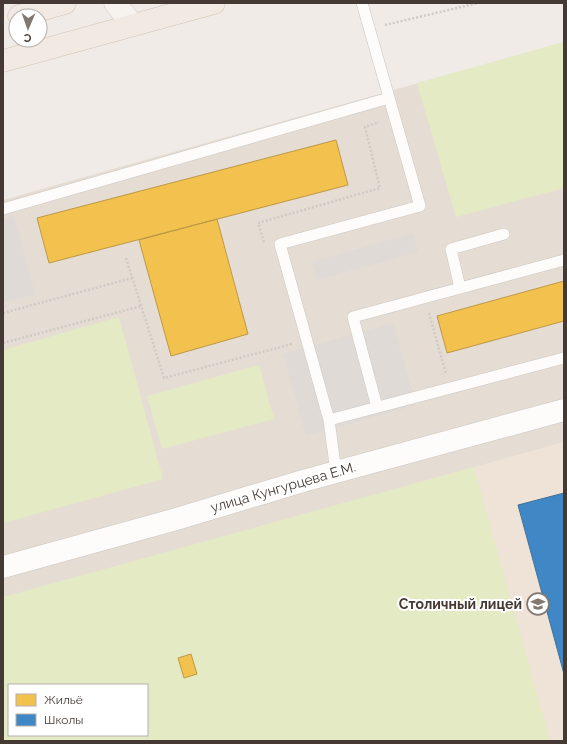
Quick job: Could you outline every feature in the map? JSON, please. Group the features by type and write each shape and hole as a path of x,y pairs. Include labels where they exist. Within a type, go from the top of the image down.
{"main road":[{"path":"47,8 65,3"},
{"path":"115,3 133,25"},
{"path":"133,25 137,3"},
{"path":"3,61 214,3"}],"street":[{"name":"улица Кунгурцева Е.М.","path":"3,567 173,520 239,499 564,410"}],"lane":[{"path":"336,472 329,420 280,244 420,206 362,3"},
{"path":"3,209 389,98"},
{"path":"460,288 451,249 504,234"},
{"path":"377,407 353,317 564,260"},
{"path":"329,420 564,358"}],"path":[{"path":"369,28 478,3"},
{"path":"265,246 258,223 380,188 365,127 395,118"},
{"path":"126,258 164,378 295,344"},
{"path":"3,313 132,278"},
{"path":"3,343 141,306"},
{"path":"427,306 446,376"}],"shaded area":[{"path":"564,42 564,741 3,741 3,200"},
{"path":"14,216 35,294 3,303 3,219"},
{"path":"413,233 418,252 317,280 312,262"},
{"path":"393,323 416,405 306,436 283,354"},
{"name":"Столичный лицей","path":"564,442 564,741 550,741 474,467"}],"green space":[{"path":"564,42 564,188 456,217 417,83"},
{"path":"119,317 163,479 3,523 3,350"},
{"path":"259,365 274,419 162,449 147,396"},
{"path":"474,467 550,741 3,741 3,597"}],"building: Жильё":[{"path":"336,140 348,185 49,263 37,218"},
{"path":"217,219 248,334 171,356 139,240"},
{"path":"564,281 564,321 447,353 437,316"},
{"path":"191,654 197,674 184,678 178,658"}],"building: Школы":[{"path":"564,493 564,674 518,505"}],"place":[{"name":"Столичный лицей","path":"538,604"}]}
